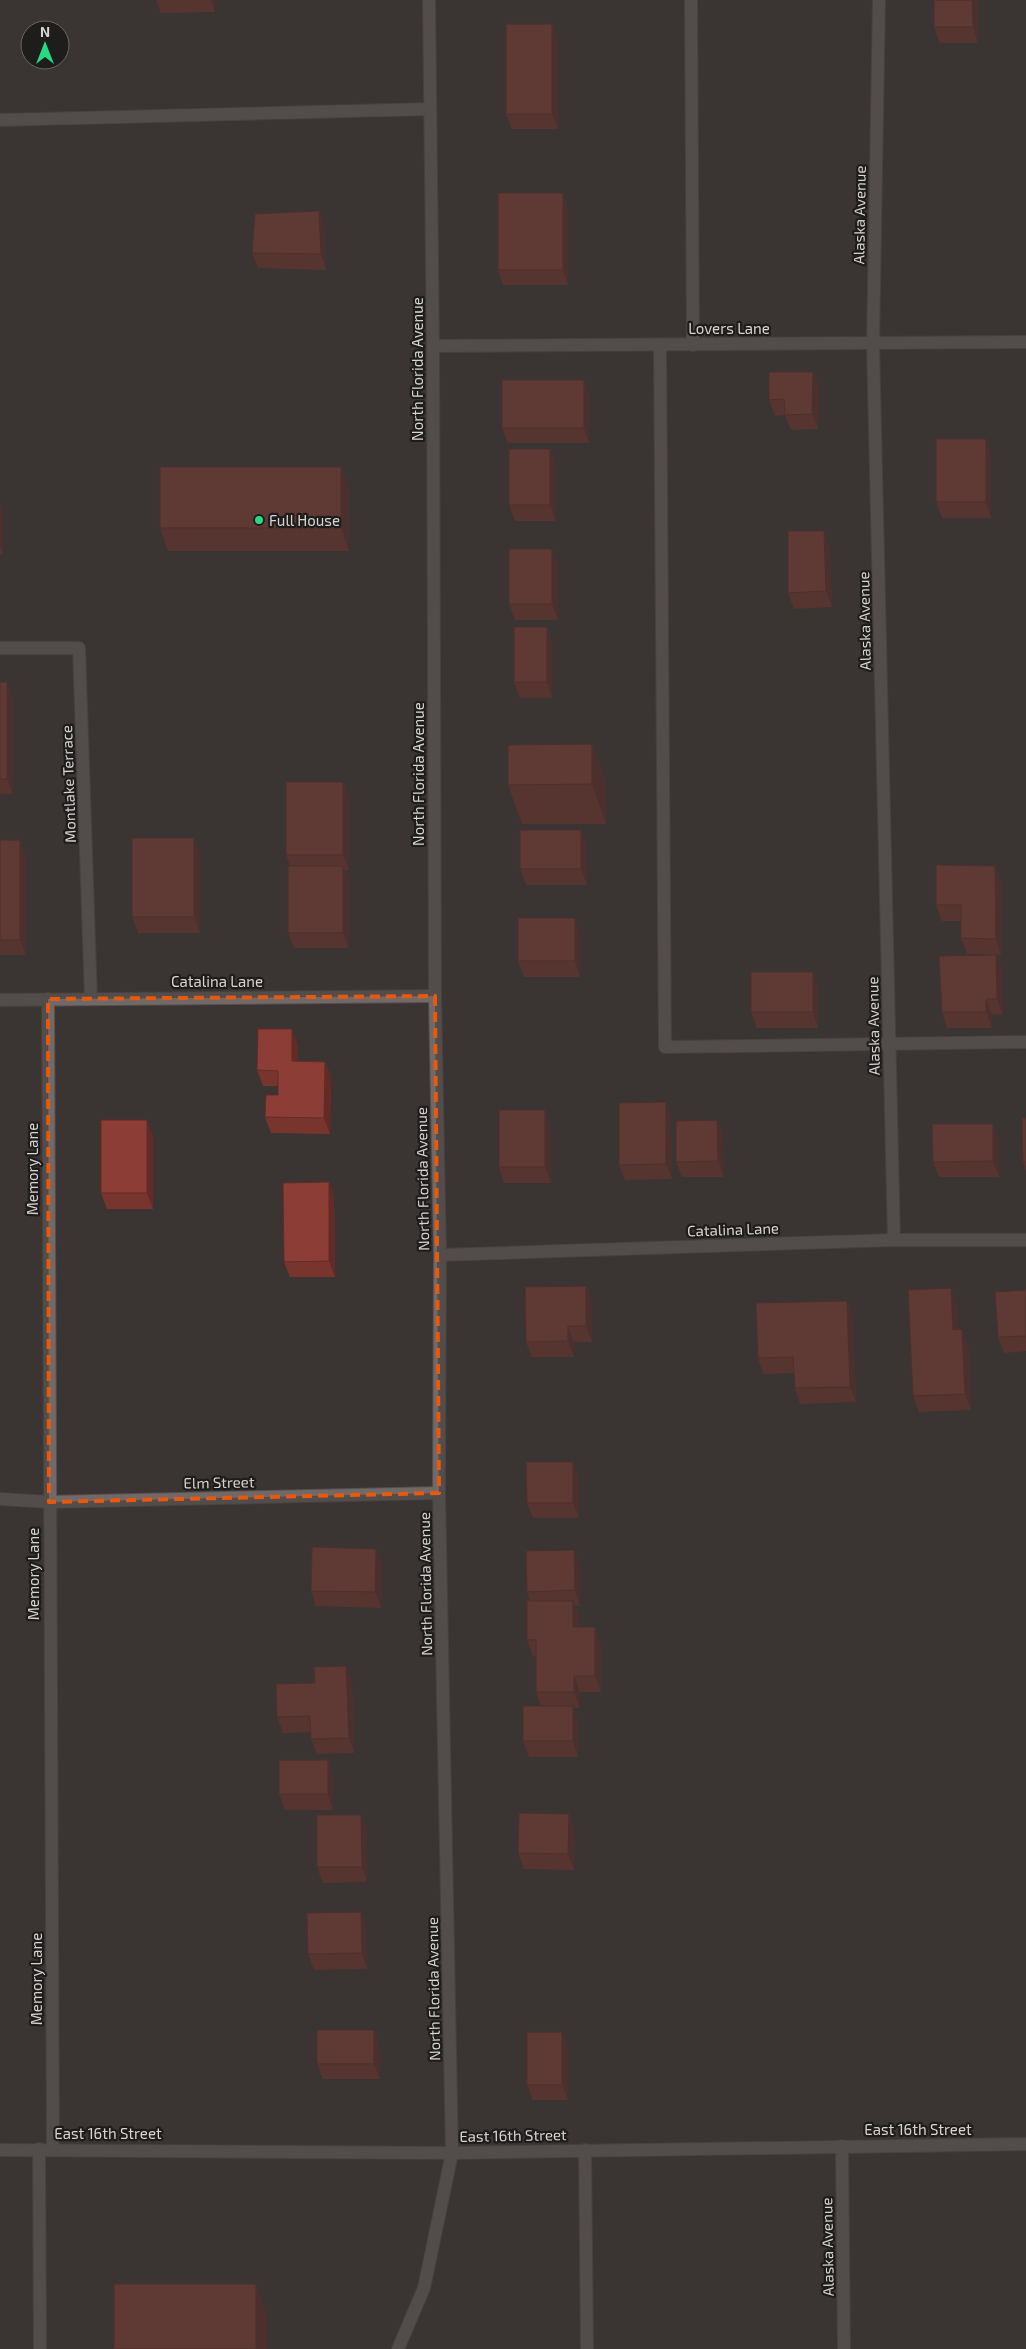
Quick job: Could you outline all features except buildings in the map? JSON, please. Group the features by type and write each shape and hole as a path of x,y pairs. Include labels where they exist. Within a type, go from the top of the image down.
{"street":[{"name":"North Florida Avenue","path":"398,2349 424,2288 452,2152 439,1493 440,1255 435,996 433,346 429,0"},
{"path":"691,0 693,345"},
{"name":"Alaska Avenue","path":"879,0 873,344 894,1240"},
{"path":"0,120 430,109"},
{"name":"Lovers Lane","path":"433,346 1026,342"},
{"path":"660,345 665,1047 1026,1042"},
{"name":"Montlake Terrace","path":"0,648 79,648 92,999"},
{"name":"Catalina Lane","path":"0,1000 435,996"},
{"name":"Memory Lane","path":"48,999 53,2148"},
{"name":"Catalina Lane","path":"440,1255 894,1240 1026,1240"},
{"name":"Elm Street","path":"0,1499 49,1502 439,1493"},
{"name":"East 16th Street","path":"0,2150 53,2148 452,2152 1026,2144"},
{"name":"Alaska Avenue","path":"842,2146 844,2349"},
{"path":"39,2149 40,2349"},
{"path":"585,2150 587,2349"}],"highlighted area":[{"path":"435,996 439,1493 49,1502 48,999"}],"place":[{"name":"Full House","path":"259,520"}]}
